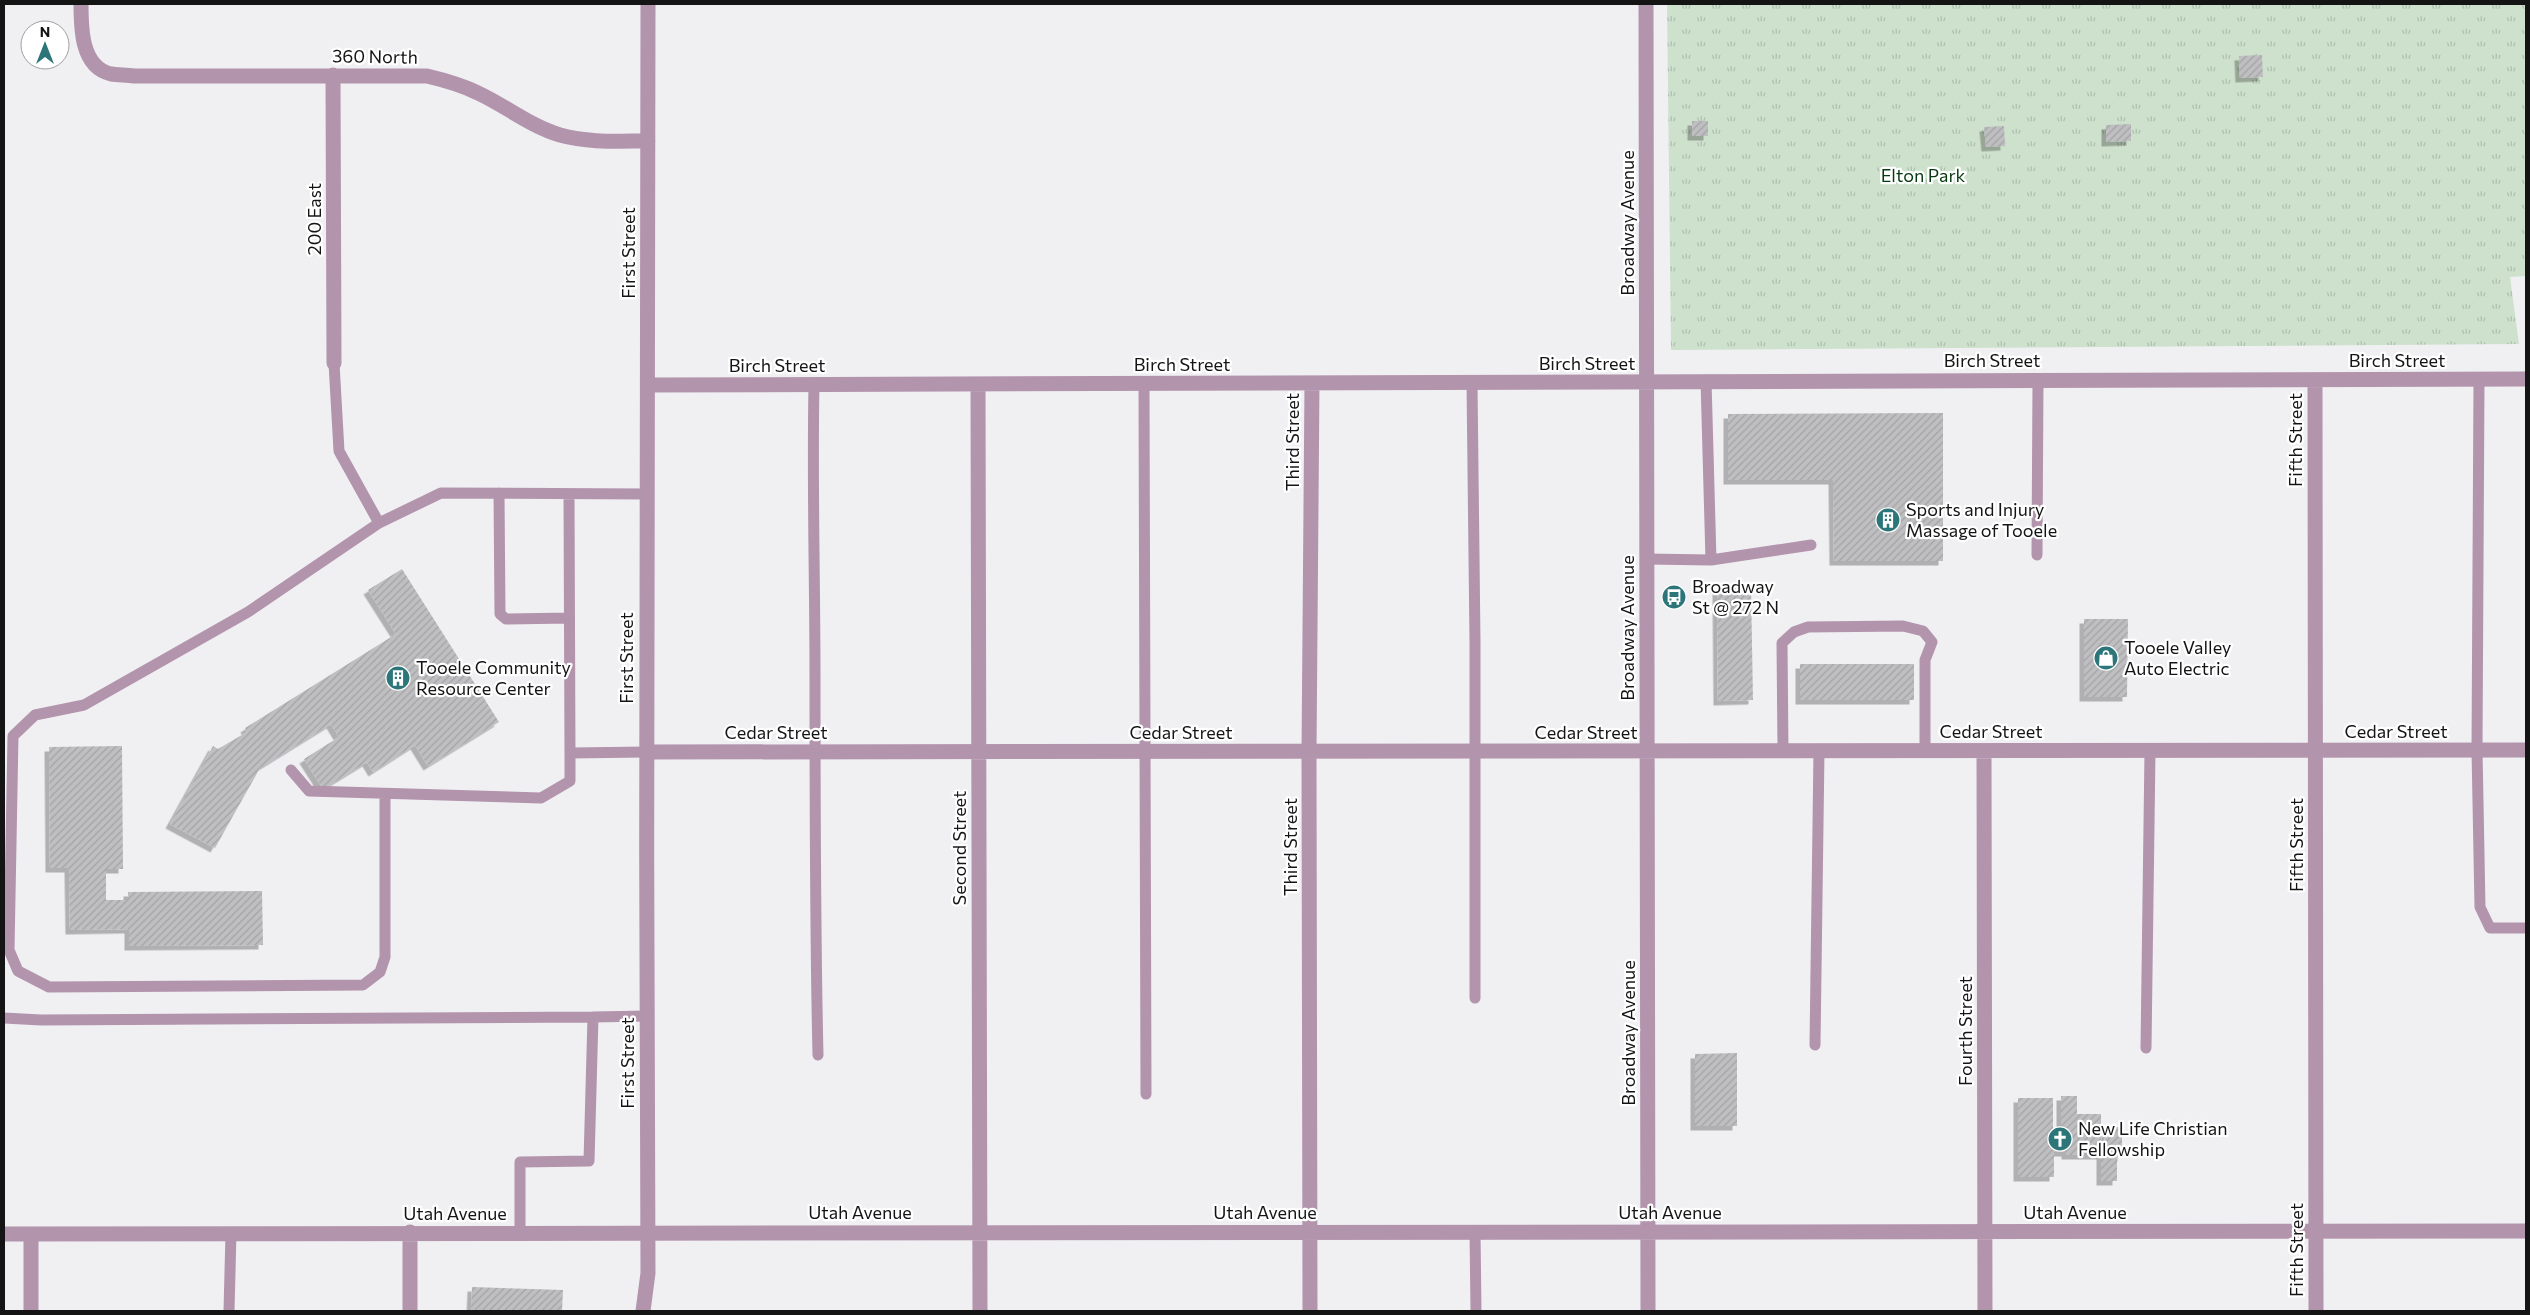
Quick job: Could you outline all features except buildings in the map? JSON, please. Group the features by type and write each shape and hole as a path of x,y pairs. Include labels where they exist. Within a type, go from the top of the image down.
{"street":[{"name":"360 North","path":"81,4 84,43 91,62 109,73 134,76 427,76 458,84 478,92 527,122 559,135 595,141 648,141"},
{"name":"First Street","path":"642,1311 648,1273 646,494 648,384 648,4"},
{"name":"Broadway Avenue","path":"1646,4 1648,1311"},
{"name":"200 East","path":"333,75 334,363"},
{"name":"Birch Street","path":"648,384 1312,384 1647,383 1706,380 2526,379"},
{"name":"Fifth Street","path":"2315,380 2316,1311"},
{"name":"Second Street","path":"978,384 980,1311"},
{"name":"Third Street","path":"1310,1311 1309,752 1312,384"},
{"name":"Cedar Street","path":"646,752 2526,750"},
{"name":"Fourth Street","path":"1984,751 1985,1311"},
{"name":"Utah Avenue","path":"4,1234 410,1232 2526,1231"},
{"path":"410,1232 410,1311"},
{"path":"31,1234 31,1311"}],"lane":[{"path":"334,363 339,451 379,523"},
{"path":"1706,380 1712,560"},
{"path":"2036,555 2038,380"},
{"path":"2479,380 2477,750 2480,907 2490,928 2526,928"},
{"path":"1472,383 1475,998"},
{"path":"814,384 812,474 818,1055"},
{"path":"1144,384 1146,1094"},
{"path":"499,493 500,614 506,619 569,618"},
{"path":"385,794 385,957 380,972 363,985 49,987 18,971 9,950 13,736 35,715 84,705 248,612 379,523 441,494 646,494"},
{"path":"291,770 309,791 385,794 541,798 570,781 568,494"},
{"path":"1647,559 1712,560 1811,545"},
{"path":"1783,751 1782,643 1794,632 1808,627 1903,626 1923,631 1932,642 1925,660 1925,751"},
{"path":"1815,1045 1819,751"},
{"path":"2146,1048 2150,751"},
{"path":"570,753 646,752"},
{"path":"4,1018 41,1020 647,1016"},
{"path":"520,1232 520,1162 589,1161 593,1017"},
{"path":"1475,1231 1476,1311"},
{"path":"229,1311 231,1233"}],"green space":[{"name":"Elton Park","path":"1667,4 2526,4 2526,276 2510,277 2519,344 1671,350"}],"place":[{"name":"Sports and Injury Massage of Tooele","path":"1888,520"},
{"name":"Broadway St @ 272 N","path":"1674,597"},
{"name":"Tooele Valley Auto Electric","path":"2106,658"},
{"name":"Tooele Community Resource Center","path":"398,678"},
{"name":"New Life Christian Fellowship","path":"2060,1139"}]}
